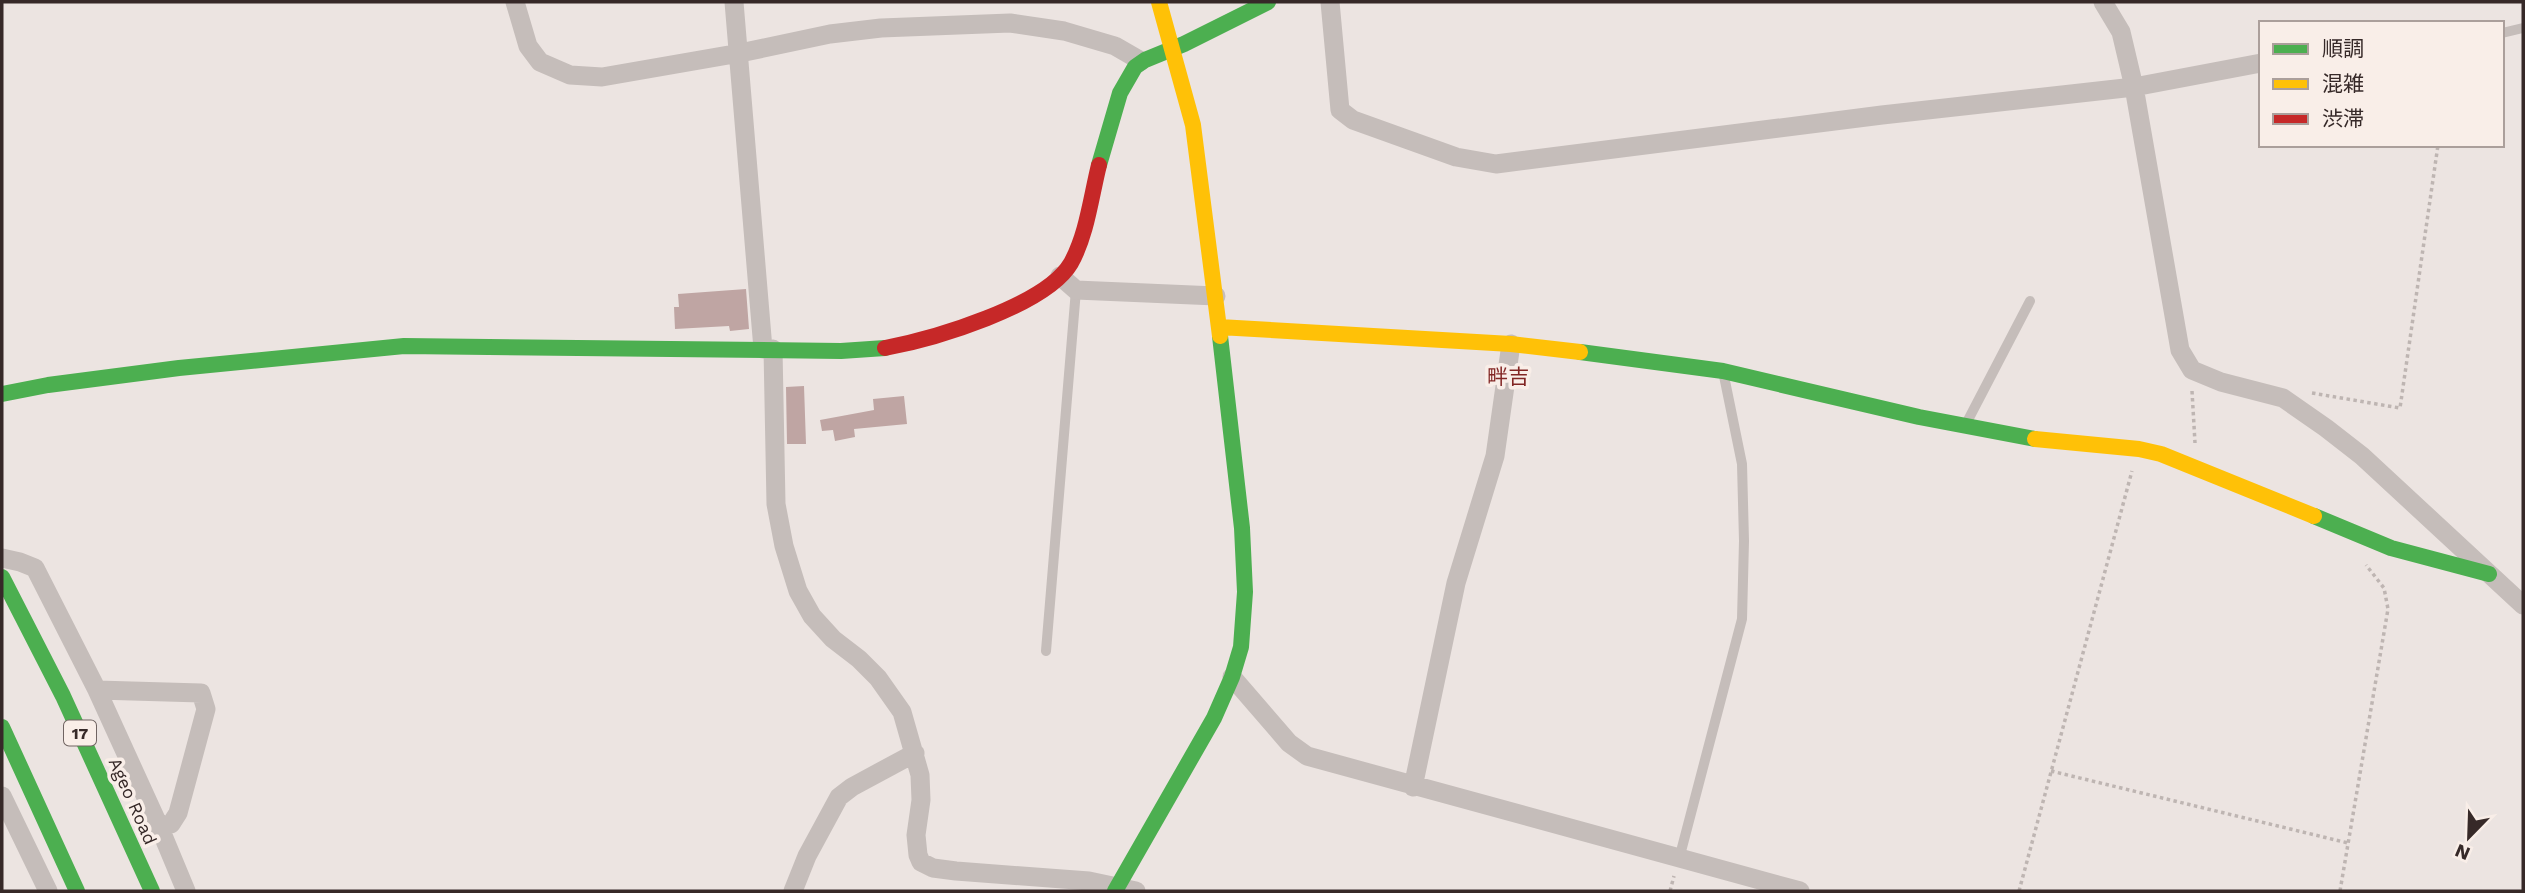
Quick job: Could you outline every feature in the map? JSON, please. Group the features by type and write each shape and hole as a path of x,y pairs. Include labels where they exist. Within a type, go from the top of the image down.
{"main road":[{"path":"1123,890 1214,718 1232,677 1241,647 1244,622 1245,566 1200,168 1193,125 1159,2"},
{"path":"2,394 48,385 191,366 404,346 879,349 944,333 1019,303 1049,286 1065,272 1082,236 1101,158 1129,73 1141,61 1171,50 1268,2"},
{"path":"1219,327 1511,344 1723,371 2031,439 2138,449 2161,454 2391,548 2489,575"},
{"name":"Ageo Road","path":"2,577 63,696 152,891"},
{"path":"2,727 77,891"}],"street":[{"path":"514,2 528,46 540,62 570,75 602,77 830,34 1010,23 1065,31 1090,38 1115,46 1141,61"},
{"path":"734,2 768,349 776,504 784,545 798,591 813,616 833,639 878,678 902,712 920,775 921,800 916,835 921,862 944,869 1088,881 1123,890"},
{"path":"1330,2 1340,110 1353,120 1456,158 1496,164 1882,115 2134,87 2259,63"},
{"path":"2103,2 2121,32 2134,87 2180,350 2192,370 2221,382 2283,398 2362,456 2523,605"},
{"path":"1060,276 1076,290 1216,296"},
{"path":"1413,787 1456,583 1495,456 1511,344"},
{"path":"2,558 35,568 97,690 186,891"},
{"path":"1232,677 1289,743 1307,756 1800,891"},
{"path":"97,690 201,692 205,709 178,813 171,824 159,826"},
{"path":"793,891 807,856 839,797 852,787 915,753"},
{"path":"2,796 48,891"}],"lane":[{"path":"2504,33 2523,29"},
{"path":"1046,651 1076,290"},
{"path":"1965,426 2030,301"},
{"path":"1679,859 1742,619 1742,464 1723,371"}],"path":[{"path":"2283,398 2305,391 2400,408 2438,147"},
{"path":"2192,370 2196,469"},
{"path":"2019,891 2138,449"},
{"path":"2340,891 2388,609 2384,588 2360,560"},
{"path":"2051,771 2348,843"}],"building":[{"path":"746,289 749,329 730,331 729,326 675,329 674,307 679,307 678,294"},
{"path":"804,386 806,444 787,444 786,387"},
{"path":"904,396 907,424 854,429 855,437 835,441 833,430 822,431 820,420 874,410 873,399"}],"traffic: fast":[{"path":"1099,165 1120,93 1135,67 1268,2"},
{"path":"1115,891 1214,718 1232,677 1241,647 1245,592 1242,528 1220,336"},
{"path":"2,394 48,385 179,368 404,346 841,351 885,348"},
{"path":"1580,352 1723,371 1919,417 2035,439"},
{"path":"2314,516 2391,548 2489,574"},
{"path":"2,577 63,696 152,891"},
{"path":"2,727 77,891"}],"traffic: slow":[{"path":"1159,2 1193,125 1220,336"},
{"path":"1219,327 1511,344 1580,352"},
{"path":"2035,439 2139,449 2161,454 2314,516"}],"traffic: jam":[{"path":"885,348 931,337 987,318 1038,293 1058,279 1071,263 1081,240 1099,165"}],"district":[{"name":"畔吉","path":"1508,376"}]}
